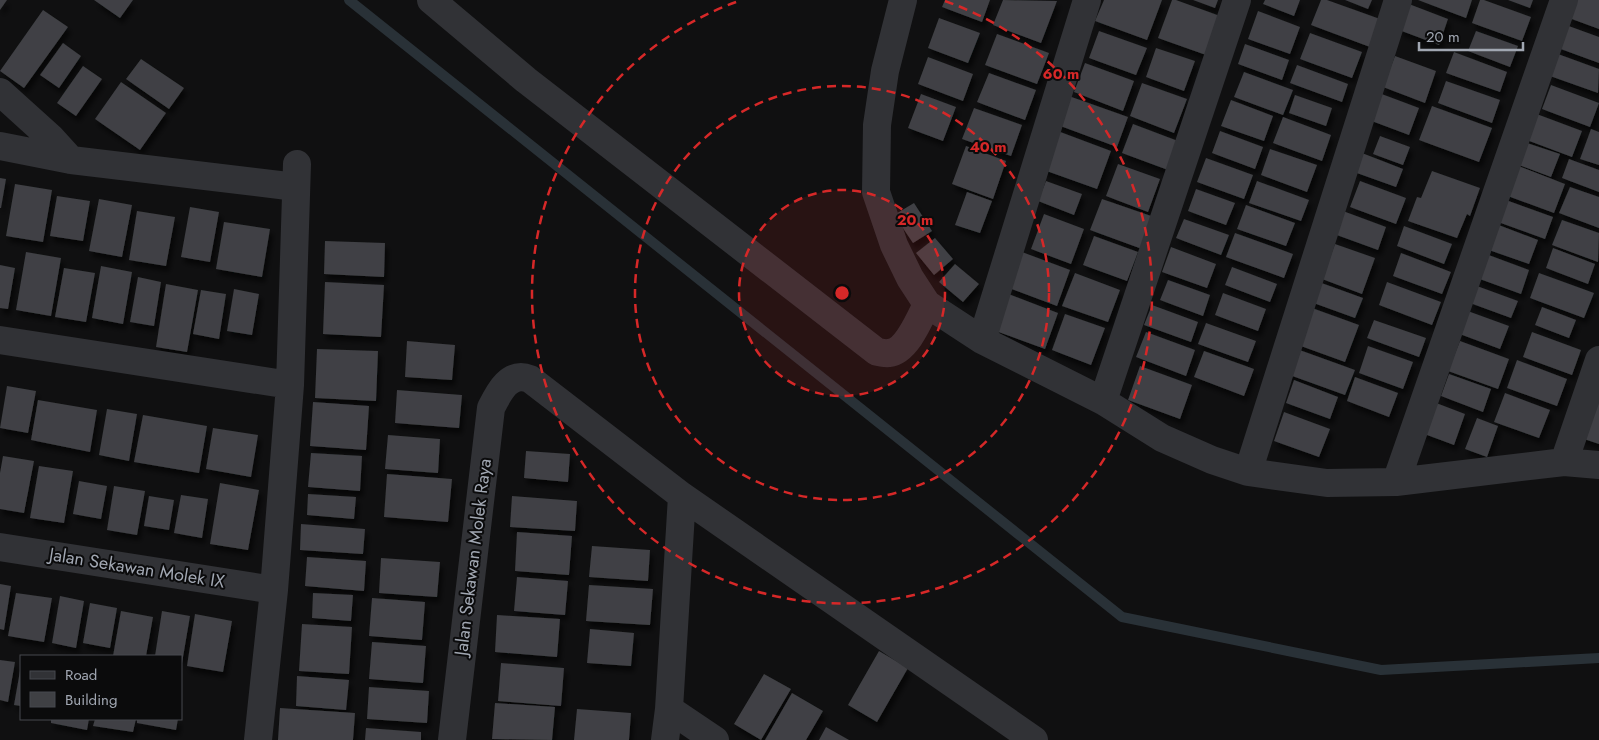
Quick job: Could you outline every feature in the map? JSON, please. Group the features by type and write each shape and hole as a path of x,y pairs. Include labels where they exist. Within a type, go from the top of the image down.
{"street":[{"path":"431,0 526,80 877,352 890,353 900,348 910,336 927,304"},
{"path":"903,0 884,71 876,125 876,192 894,245 910,278 927,304 982,340 1103,401 1162,438 1212,460 1248,472 1327,483 1396,482 1564,462 1599,465"},
{"path":"982,340 1087,0"},
{"path":"1103,401 1236,0"},
{"path":"1248,472 1398,0"},
{"path":"1396,482 1564,0"},
{"path":"0,92 51,138 71,160"},
{"path":"0,146 71,160 297,175 290,385 274,590 258,740"},
{"path":"0,340 290,385"},
{"path":"1564,462 1599,360"},
{"name":"Jalan Sekawan Molek Raya","path":"452,740 491,408 501,389 511,380 524,377 530,379 682,496"},
{"path":"665,740 669,709 682,496"},
{"path":"682,496 1034,740"},
{"name":"Jalan Sekawan Molek IX","path":"0,547 274,590"},
{"path":"669,709 715,740"}],"building":[{"path":"0,0 7,0 0,10"},
{"path":"94,0 133,0 120,18"},
{"path":"945,0 990,0 982,22 942,7"},
{"path":"1003,0 1057,1 1041,43 993,25"},
{"path":"1104,0 1162,0 1147,40 1095,21"},
{"path":"1172,0 1220,16 1206,55 1158,38"},
{"path":"1193,0 1218,0 1215,8"},
{"path":"1265,0 1300,0 1294,16 1263,4"},
{"path":"1321,0 1327,0 1380,19 1370,47 1311,25"},
{"path":"1345,0 1372,0 1368,9"},
{"path":"1418,0 1472,0 1466,18"},
{"path":"1480,0 1531,17 1522,41 1472,23"},
{"path":"1508,0 1533,0 1530,8"},
{"path":"1576,0 1599,0 1599,29 1569,18"},
{"path":"1409,4 1448,19 1439,45 1399,30"},
{"path":"43,10 68,27 24,88 0,71"},
{"path":"1258,11 1300,27 1290,54 1248,39"},
{"path":"939,18 980,33 968,63 928,48"},
{"path":"1566,25 1599,37 1599,63 1558,48"},
{"path":"1099,31 1147,48 1136,75 1089,58"},
{"path":"1476,31 1518,46 1510,67 1468,51"},
{"path":"1310,33 1362,52 1352,78 1300,59"},
{"path":"997,34 1049,53 1037,84 985,65"},
{"path":"63,43 81,56 59,88 40,75"},
{"path":"1245,44 1289,60 1282,80 1238,64"},
{"path":"1156,48 1195,61 1184,91 1146,77"},
{"path":"1454,52 1507,72 1500,92 1446,73"},
{"path":"1558,54 1599,69 1598,93 1550,76"},
{"path":"1395,56 1436,71 1425,103 1383,87"},
{"path":"928,57 973,74 963,101 918,84"},
{"path":"141,59 184,88 169,109 126,79"},
{"path":"1085,63 1134,81 1123,111 1074,92"},
{"path":"1297,65 1348,84 1342,102 1290,83"},
{"path":"83,66 102,79 76,116 57,103"},
{"path":"1244,72 1293,90 1283,115 1234,97"},
{"path":"989,73 1036,90 1025,120 977,102"},
{"path":"1446,81 1500,100 1492,123 1438,103"},
{"path":"121,82 166,113 140,150 95,119"},
{"path":"1142,83 1187,99 1174,133 1130,116"},
{"path":"1551,85 1599,103 1590,127 1542,109"},
{"path":"1379,93 1419,108 1409,135 1369,120"},
{"path":"921,94 956,107 943,141 908,128"},
{"path":"1066,95 1128,117 1117,147 1055,124"},
{"path":"1295,95 1332,108 1326,126 1289,113"},
{"path":"1231,100 1273,116 1264,141 1221,126"},
{"path":"1432,106 1492,128 1479,162 1419,140"},
{"path":"974,108 1022,125 1011,156 962,139"},
{"path":"1534,113 1582,131 1572,157 1524,139"},
{"path":"1283,117 1331,135 1322,161 1273,143"},
{"path":"1133,124 1178,141 1168,170 1122,153"},
{"path":"1591,129 1599,132 1599,165 1580,159"},
{"path":"1055,130 1111,151 1097,189 1041,169"},
{"path":"1220,131 1263,147 1255,169 1212,153"},
{"path":"1380,136 1410,147 1403,165 1373,154"},
{"path":"1527,143 1560,154 1551,177 1519,165"},
{"path":"966,146 1006,161 993,199 952,184"},
{"path":"1270,149 1317,165 1307,192 1261,175"},
{"path":"1362,153 1403,169 1396,187 1354,172"},
{"path":"1206,158 1253,175 1244,199 1197,182"},
{"path":"1569,159 1599,170 1599,192 1562,178"},
{"path":"1118,164 1160,179 1148,212 1106,196"},
{"path":"1516,165 1565,184 1554,213 1505,195"},
{"path":"1432,171 1480,188 1470,216 1467,214 1457,238 1408,221 1417,197 1421,198"},
{"path":"0,178 6,179 1,208 0,208"},
{"path":"1046,181 1082,194 1074,215 1038,201"},
{"path":"1257,181 1309,200 1301,221 1249,203"},
{"path":"1360,181 1406,198 1396,224 1350,207"},
{"path":"15,184 52,190 43,242 6,236"},
{"path":"1570,187 1599,197 1599,228 1559,213"},
{"path":"1196,189 1235,203 1226,225 1188,211"},
{"path":"967,192 992,201 980,233 955,225"},
{"path":"57,196 90,201 83,241 50,236"},
{"path":"99,199 132,205 122,257 89,251"},
{"path":"1102,199 1154,217 1142,249 1090,230"},
{"path":"1506,200 1553,217 1545,239 1498,222"},
{"path":"914,203 932,231 913,243 894,215"},
{"path":"1246,205 1295,223 1286,246 1237,229"},
{"path":"190,207 219,212 210,262 181,257"},
{"path":"137,211 175,217 166,266 129,260"},
{"path":"1343,211 1386,227 1378,250 1334,234"},
{"path":"1044,214 1084,229 1071,264 1031,249"},
{"path":"1184,219 1229,235 1221,255 1176,238"},
{"path":"1562,220 1599,233 1598,262 1552,245"},
{"path":"224,222 270,229 262,277 216,269"},
{"path":"1496,224 1538,240 1529,264 1486,249"},
{"path":"1404,226 1452,244 1444,264 1397,246"},
{"path":"1235,233 1293,254 1284,278 1226,257"},
{"path":"1094,236 1138,252 1127,281 1083,265"},
{"path":"935,238 953,259 934,275 916,253"},
{"path":"325,241 385,243 384,277 324,274"},
{"path":"1335,244 1375,258 1362,294 1322,279"},
{"path":"1171,247 1216,264 1207,288 1162,272"},
{"path":"1553,248 1595,264 1588,284 1546,268"},
{"path":"26,252 61,258 51,316 16,310"},
{"path":"1022,252 1070,270 1057,306 1009,288"},
{"path":"1401,253 1451,272 1442,294 1393,276"},
{"path":"1486,254 1529,270 1521,294 1477,278"},
{"path":"955,264 979,284 963,302 939,282"},
{"path":"0,265 15,268 8,309 0,308"},
{"path":"101,266 132,272 123,324 92,318"},
{"path":"1232,267 1277,284 1270,302 1225,285"},
{"path":"64,268 95,273 86,322 55,317"},
{"path":"1075,273 1120,290 1108,322 1062,306"},
{"path":"1539,273 1594,293 1584,318 1530,298"},
{"path":"138,277 161,282 154,326 130,322"},
{"path":"1168,280 1210,295 1203,316 1160,300"},
{"path":"1316,281 1363,298 1355,318 1308,301"},
{"path":"325,282 384,285 381,337 323,334"},
{"path":"1387,282 1441,302 1432,325 1379,305"},
{"path":"166,284 198,290 187,352 156,347"},
{"path":"1477,286 1518,301 1511,318 1470,303"},
{"path":"234,289 259,294 252,335 227,331"},
{"path":"201,290 226,294 219,339 193,334"},
{"path":"1006,293 1058,313 1045,349 993,330"},
{"path":"1223,293 1266,309 1258,331 1215,315"},
{"path":"1152,305 1198,322 1191,342 1144,325"},
{"path":"1542,307 1576,320 1569,338 1535,325"},
{"path":"1312,308 1359,325 1345,362 1298,345"},
{"path":"1465,310 1509,326 1500,349 1457,333"},
{"path":"1065,314 1105,328 1091,365 1052,350"},
{"path":"1374,320 1426,338 1419,357 1367,338"},
{"path":"1206,323 1256,341 1248,362 1198,344"},
{"path":"1146,332 1195,350 1186,376 1136,357"},
{"path":"1532,332 1581,350 1572,375 1523,357"},
{"path":"407,341 455,345 452,380 405,377"},
{"path":"1460,341 1509,359 1498,389 1448,371"},
{"path":"1368,346 1413,362 1403,389 1359,373"},
{"path":"1294,348 1355,370 1345,395 1284,373"},
{"path":"317,349 378,351 376,401 315,398"},
{"path":"1204,351 1254,369 1244,396 1194,377"},
{"path":"1517,360 1567,379 1557,406 1507,388"},
{"path":"1140,366 1192,385 1180,419 1128,400"},
{"path":"1449,374 1491,389 1483,412 1441,396"},
{"path":"1355,377 1398,393 1389,417 1347,401"},
{"path":"1294,380 1338,397 1330,419 1286,403"},
{"path":"7,386 36,391 28,433 0,428"},
{"path":"397,390 462,395 459,428 395,423"},
{"path":"1505,393 1550,410 1539,438 1494,422"},
{"path":"1599,398 1599,444 1578,437"},
{"path":"38,400 97,410 90,452 31,440"},
{"path":"1431,401 1465,414 1454,445 1419,432"},
{"path":"313,402 369,406 366,450 310,446"},
{"path":"107,409 137,414 129,461 99,455"},
{"path":"1284,412 1330,429 1319,457 1274,441"},
{"path":"143,415 207,426 199,473 134,462"},
{"path":"1477,418 1498,426 1487,457 1465,449"},
{"path":"213,428 258,435 251,477 206,469"},
{"path":"388,435 440,439 438,473 385,469"},
{"path":"526,451 570,454 568,482 524,478"},
{"path":"311,453 362,456 360,491 308,487"},
{"path":"3,456 34,461 24,513 0,509 0,473"},
{"path":"39,466 73,471 64,523 30,518"},
{"path":"387,474 452,479 448,522 384,517"},
{"path":"79,481 107,486 101,519 73,514"},
{"path":"220,483 259,490 248,550 210,544"},
{"path":"114,486 145,491 137,535 107,530"},
{"path":"308,494 356,497 354,519 307,515"},
{"path":"181,495 208,499 202,538 174,533"},
{"path":"149,496 174,500 169,530 144,526"},
{"path":"512,496 577,501 575,531 510,527"},
{"path":"301,524 365,529 363,554 300,550"},
{"path":"517,532 572,536 569,575 515,571"},
{"path":"592,546 650,550 648,581 589,577"},
{"path":"307,557 366,561 364,591 305,586"},
{"path":"381,558 440,562 437,597 379,593"},
{"path":"517,577 568,581 565,615 514,611"},
{"path":"0,584 11,586 4,630 0,629"},
{"path":"589,585 653,589 650,625 586,621"},
{"path":"16,593 52,598 44,642 8,636"},
{"path":"313,593 353,595 351,621 312,618"},
{"path":"60,596 84,601 76,648 52,643"},
{"path":"372,598 425,602 422,640 369,636"},
{"path":"90,603 117,608 110,648 83,643"},
{"path":"121,611 153,617 146,655 113,655"},
{"path":"162,611 190,616 182,663 182,655 155,655"},
{"path":"195,614 232,621 223,672 187,666"},
{"path":"497,615 560,619 557,657 495,652"},
{"path":"302,624 352,627 349,674 299,671"},
{"path":"590,629 634,633 631,666 587,663"},
{"path":"372,642 426,646 423,683 369,679"},
{"path":"879,651 908,668 877,722 848,705"},
{"path":"0,660 15,662 8,702 0,700"},
{"path":"501,663 564,668 561,706 498,701"},
{"path":"20,671 20,706 14,705"},
{"path":"764,674 791,689 761,740 734,724"},
{"path":"297,676 349,680 346,710 296,706"},
{"path":"369,687 429,691 427,723 367,719"},
{"path":"792,693 823,711 806,740 765,740"},
{"path":"495,703 555,707 552,740 492,739"},
{"path":"280,708 355,713 353,740 278,740"},
{"path":"577,709 631,713 629,740 574,740"},
{"path":"51,720 89,720 87,730 51,723"},
{"path":"95,720 136,720 133,732 93,726"},
{"path":"137,720 178,720 176,730 137,723"},
{"path":"826,727 849,740 819,740"},
{"path":"366,728 421,732 421,740 365,740"}],"waterway":[{"path":"349,0 1122,617 1381,670 1599,658"}]}
